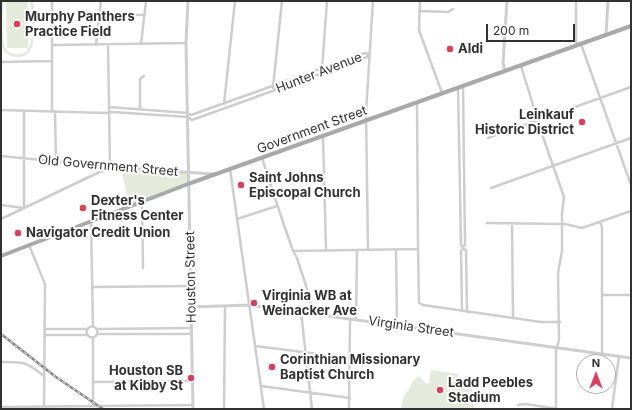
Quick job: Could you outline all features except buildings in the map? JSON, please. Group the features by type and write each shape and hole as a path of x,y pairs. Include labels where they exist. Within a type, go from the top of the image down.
{"main road":[{"name":"Government Street","path":"1,256 215,174 230,170 631,26"}],"street":[{"path":"52,1 52,61 56,162"},
{"path":"96,45 101,1"},
{"path":"141,44 146,1"},
{"name":"Houston Street","path":"188,1 186,43 193,409"},
{"path":"224,108 235,1"},
{"path":"273,88 282,1"},
{"path":"323,72 327,1"},
{"path":"368,250 366,121 368,54 373,1"},
{"path":"420,1 419,30 442,94"},
{"path":"505,71 503,63 507,1"},
{"path":"576,1 576,45"},
{"path":"606,34 608,1"},
{"path":"420,11 448,12 453,9"},
{"path":"100,14 144,14"},
{"path":"52,45 186,43"},
{"path":"581,43 631,185"},
{"path":"1,219 110,167 108,44"},
{"name":"Hunter Avenue","path":"109,107 188,115 192,120 322,69 365,53 368,54"},
{"name":"Hunter Avenue","path":"1,110 191,115 323,72 367,56 368,54"},
{"path":"1,62 52,61"},
{"path":"518,406 525,404 557,409 556,351 559,340 560,322 558,273 562,251 564,197 538,120 522,66"},
{"path":"140,109 140,79 144,76"},
{"path":"458,88 461,246 463,247 465,245 463,86"},
{"path":"488,138 631,87"},
{"path":"417,102 419,303 422,305 541,322 560,322"},
{"path":"24,111 24,208"},
{"path":"323,136 326,250"},
{"path":"491,188 631,138"},
{"name":"Old Government Street","path":"1,156 110,167 215,174"},
{"path":"262,158 277,206 299,264 310,298 313,314"},
{"path":"230,170 264,409"},
{"path":"142,202 143,268"},
{"path":"1,205 24,208"},
{"path":"237,219 277,206"},
{"path":"487,223 562,224 582,228 631,211"},
{"path":"91,222 92,326"},
{"path":"600,222 602,354"},
{"path":"512,223 513,318"},
{"path":"29,245 44,280 44,408"},
{"path":"293,251 396,250 418,248"},
{"path":"462,311 461,250 463,249 466,250 467,312"},
{"path":"356,320 357,250"},
{"path":"396,250 397,325"},
{"path":"92,288 191,286"},
{"path":"602,295 631,295"},
{"name":"Virginia Street","path":"191,307 249,305 602,354"},
{"path":"224,409 225,306"},
{"path":"300,312 312,409"},
{"path":"349,409 350,319"},
{"path":"45,329 88,329 92,326"},
{"path":"92,326 97,329 192,328"},
{"path":"88,329 88,334"},
{"path":"97,329 98,334"},
{"path":"139,329 139,334"},
{"path":"45,335 88,334 93,337"},
{"path":"93,337 98,334 192,334"},
{"path":"93,337 93,407"},
{"path":"255,346 350,358"},
{"name":"Virginia Street","path":"616,356 631,358"},
{"path":"612,409 619,356"},
{"path":"1,362 23,362 44,377"},
{"path":"93,382 192,381"},
{"path":"261,386 350,398"},
{"path":"1,407 44,408 193,405"}],"shaded area":[{"path":"1,1 4,1 2,30 5,48 10,53 22,54 27,51 32,37 30,1 33,1 34,41 27,55 22,57 11,56 5,52 1,46"},
{"name":"Murphy Panthers Practice Field","path":"6,1 28,1 28,48 7,48"},
{"path":"121,168 189,173 188,184 129,206"},
{"name":"Ladd Peebles Stadium","path":"431,370 458,374 456,387 457,388 467,382 472,389 475,409 401,409 403,398 413,381 419,376 427,384 429,383"}],"railway":[{"path":"1,334 56,377 103,409"}],"place":[{"name":"Murphy Panthers Practice Field","path":"17,24"},
{"name":"Aldi","path":"450,49"},
{"name":"Leinkauf Historic District","path":"582,122"},
{"name":"Saint Johns Episcopal Church","path":"241,185"},
{"name":"Dexter's Fitness Center","path":"83,208"},
{"name":"Navigator Credit Union","path":"18,233"},
{"name":"Virginia WB at Weinacker Ave","path":"254,303"},
{"name":"Corinthian Missionary Baptist Church","path":"272,367"},
{"name":"Houston SB at Kibby St","path":"191,378"},
{"name":"Ladd Peebles Stadium","path":"440,390"}]}
